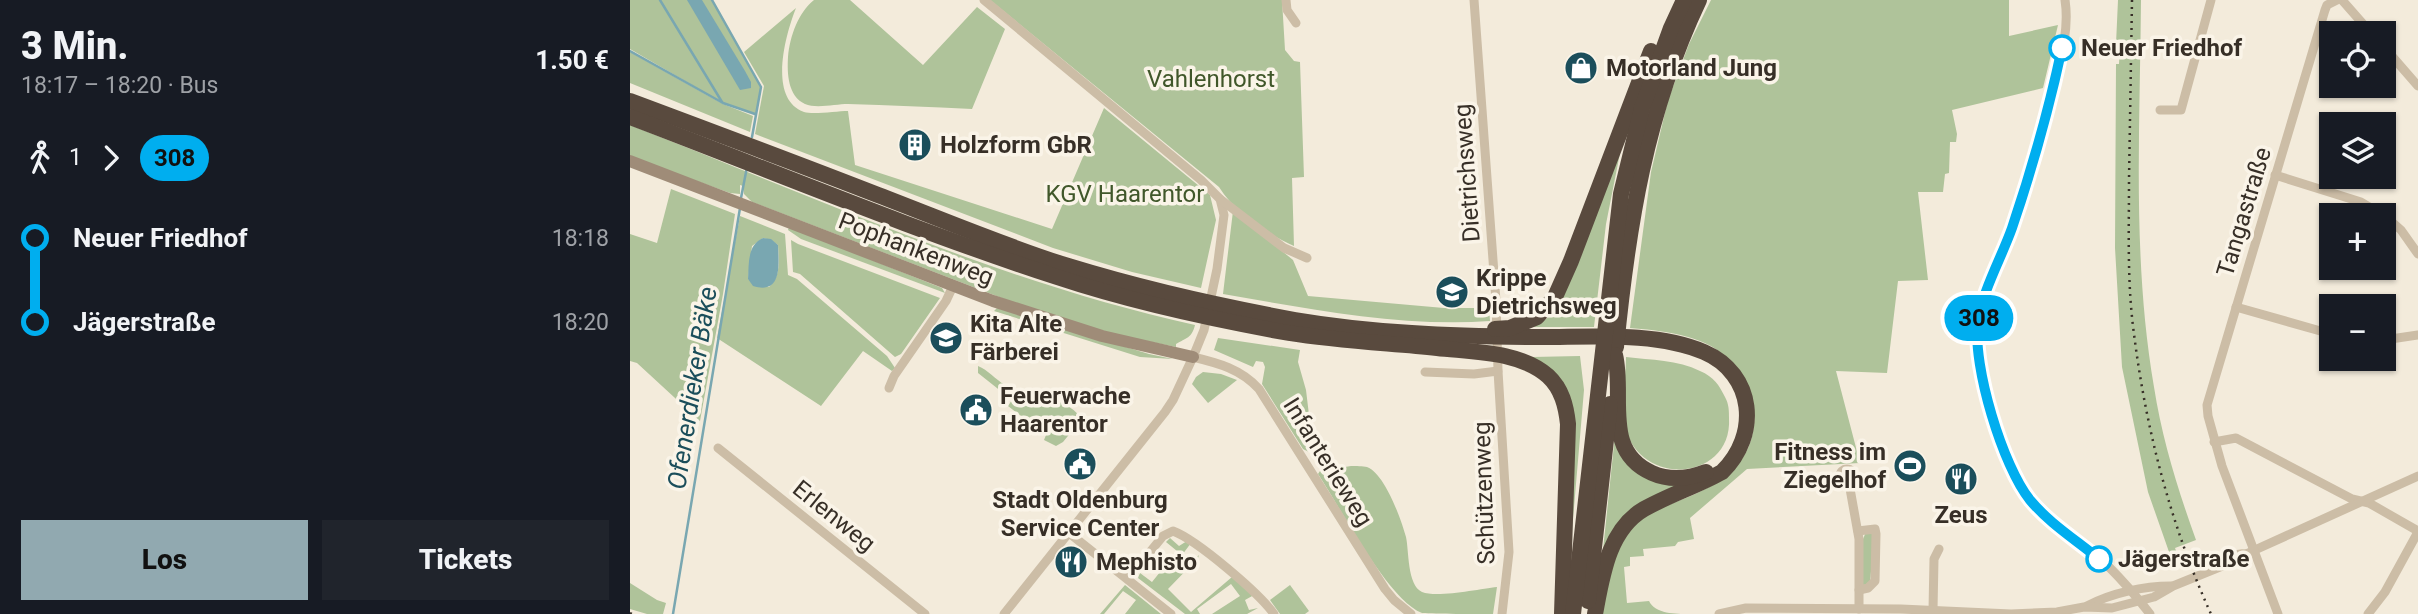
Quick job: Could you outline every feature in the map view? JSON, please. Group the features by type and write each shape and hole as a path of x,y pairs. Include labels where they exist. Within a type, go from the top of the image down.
{"highway":[{"path":"1458,341 1523,324 1537,317 1558,292 1639,81 1674,0"},
{"path":"1573,614 1621,194 1642,108 1684,0"},
{"path":"1587,614 1627,252 1644,154 1667,75 1699,0"},
{"path":"630,91 673,117"},
{"path":"630,101 1054,261 1193,307"},
{"path":"630,117 1058,278 1137,301 1193,307 1315,337 1396,344 1458,341 1660,345 1698,350 1717,359 1727,367 1742,389 1746,401 1747,424 1737,454 1722,472 1641,511 1621,531 1605,565 1595,614"},
{"path":"1222,313 1430,333 1526,364 1548,376 1560,391 1568,424 1562,614"},
{"path":"1615,355 1620,374 1618,422 1625,448 1645,470 1660,476 1672,478 1697,475 1718,463 1732,445 1739,416 1735,396 1725,377 1716,369 1660,345"}],"street":[{"path":"984,0 1201,180 1220,199 1284,247 1307,258"},
{"path":"1286,0 1287,10 1296,23"},
{"name":"Dietrichsweg","path":"1474,0 1497,344"},
{"path":"2065,0 2066,27 2053,89 2025,190 1981,308 1977,340 1986,391 2001,443 2027,497 2059,528 2107,566 2150,614"},
{"path":"2160,110 2181,110 2211,0"},
{"path":"2340,0 2360,21"},
{"name":"Tangastraße","path":"2278,614 2249,552 2214,442 2207,405 2325,10 2327,5 2340,0"},
{"path":"2396,61 2418,86"},
{"name":"Pophankenweg","path":"630,162 953,286 1090,332 1193,357"},
{"path":"2275,176 2363,203"},
{"path":"1004,614 1170,406 1204,330 1217,269 1224,215 1220,199"},
{"path":"2396,226 2418,254"},
{"path":"889,388 894,376 953,286"},
{"path":"2236,307 2319,331"},
{"path":"2396,339 2418,334"},
{"name":"Schützenweg","path":"1497,344 1509,552 1502,614"},
{"name":"Infanterieweg","path":"1193,357 1232,368 1247,377 1259,389 1385,589 1411,614"},
{"path":"1425,372 1474,374 1498,371"},
{"path":"2214,442 2236,438 2369,503 2418,531 2385,592 2368,614"},
{"name":"Erlenweg","path":"718,448 925,614"},
{"path":"1719,614 1746,608 2036,613 2084,607 2112,608 2159,595 2217,567 2224,560 2239,553 2249,552 2418,476"},
{"path":"1849,483 1858,531 1859,608"},
{"path":"1858,531 1873,529 1877,534 1875,581 1868,588 1859,590"},
{"path":"1128,579 1163,536 1173,531 1224,566 1264,600 1274,614"},
{"path":"1069,533 1171,614"},
{"path":"1933,610 1934,559 1939,549"},
{"path":"2084,607 2114,595 2173,586"}],"green space":[{"path":"630,0 712,0 761,87 756,115 723,103 630,49"},
{"path":"814,0 850,0 923,65 977,7 1005,29 972,109 810,105 799,100 792,90 788,77 788,57 796,26 803,11"},
{"name":"Vahlenhorst","path":"990,0 1282,0 1285,50 1294,61 1300,62 1304,177 1292,178 1294,246 1243,214 1219,187"},
{"name":"Neuer Friedhof","path":"1711,0 2009,0 2009,36 2058,25 2043,88 1952,110 1957,134 1956,142 1950,142 1949,173 1945,174 1943,192 1918,192 1928,280 1898,281 1887,373 1836,371 1860,463 1747,469 1690,518 1694,539 1678,542 1675,546 1643,549 1644,556 1630,557 1630,566 1624,567 1627,603 1649,601 1661,611 1689,614 1602,614 1616,555 1634,525 1651,513 1708,488 1730,473 1746,453 1753,431 1751,402 1729,362 1717,350 1706,343 1680,335 1630,328 1651,172 1668,100 1689,44"},
{"path":"2118,0 2141,0 2139,194 2147,339 2166,445 2196,540 2175,548 2182,567 2175,569 2148,492 2122,367 2115,248 2116,64 2119,64 2120,45 2116,44"},
{"name":"KGV Haarentor","path":"796,8 782,64 786,94 793,105 804,112 848,111 855,165 1052,229 1104,108 1210,195 1216,220 1201,288 1132,272 1053,248 755,134 764,86 744,52"},
{"path":"630,52 723,104 753,116 750,132 630,83"},
{"path":"630,125 838,209 979,262 1122,307 1195,325 1194,329 1188,337 1176,344 1176,347 1103,332 1028,308 752,202 744,194 743,186 740,185 740,194 730,193 630,157"},
{"path":"1623,138 1606,224 1594,327 1532,327 1554,312 1580,258"},
{"path":"671,189 735,214 700,421 637,363 630,361 630,234 657,243"},
{"path":"1233,211 1293,260 1308,296 1444,308 1489,308 1490,321 1389,319 1223,294"},
{"path":"740,216 785,234 788,275 797,279 887,356 895,368 892,371 863,351 821,406 717,338","holes":["763,238 778,245 779,262 776,278 769,287 748,279 752,246"]},
{"path":"789,227 942,288 945,293 801,239 788,230"},
{"path":"791,240 940,298 901,354 895,357 800,274 793,272"},
{"path":"997,308 1173,359 1140,357 994,311"},
{"path":"1218,338 1300,350 1298,362 1306,390 1309,415 1309,452 1303,449 1262,384 1265,367 1263,362 1256,361 1253,367 1214,350"},
{"path":"1580,356 1584,390 1568,578 1571,401 1532,361 1532,357"},
{"path":"1626,357 1692,367 1716,382 1727,402 1729,418 1726,440 1716,455 1700,465 1682,469 1663,467 1645,458 1632,443 1624,421"},
{"path":"978,366 1005,385 1068,406 1077,414 1081,423 1077,434 1072,431 1056,446 1044,440 1046,435 1008,406 1012,400 978,373"},
{"path":"1203,372 1221,374 1237,380 1208,403 1192,384"},
{"path":"1615,435 1622,452 1685,482 1655,496 1603,550"},
{"path":"1351,466 1367,467 1374,471 1386,487 1404,529 1411,575 1417,588 1429,594 1438,594 1497,587 1493,614 1422,613 1394,590 1318,474 1320,471"},
{"path":"1866,532 1874,532 1870,584 1863,587 1863,539"},
{"path":"1170,538 1179,546 1187,541 1191,543 1182,555 1191,563 1199,555 1168,589 1191,612 1232,577 1254,595 1245,600 1249,610 1258,608 1247,614 1212,614 1240,596 1231,584 1197,609 1200,614 1185,614 1138,578 1140,573 1152,582 1177,551 1166,542"},
{"path":"630,583 666,603 663,614 647,614 630,609"},
{"path":"1125,585 1161,614 1125,614 1136,600 1123,591 1104,614 1100,614"},
{"path":"1290,585 1309,611 1305,614 1280,614 1270,600"}],"water":[{"path":"687,0 702,0 745,71 751,88 740,90"},
{"path":"763,238 771,239 778,245 779,261 774,282 762,288 753,286 748,279 751,250"}],"waterway":[{"path":"660,0 722,102"},
{"name":"Ofenerdieker Bäke","path":"712,0 761,87 752,137"},
{"path":"630,51 723,103 755,114"},
{"name":"Ofenerdieker Bäke","path":"741,198 747,167"},
{"name":"Ofenerdieker Bäke","path":"673,614 740,208"}],"railway":[{"path":"2132,0 2129,238 2134,334 2145,406 2162,477 2184,547 2211,614"}],"bus line":[{"name":"308","path":"2062,48 2027,184 1981,308 1977,340 1986,391 2011,469 2032,503 2099,559"}],"place":[{"name":"Neuer Friedhof","path":"2062,48"},
{"name":"Motorland Jung","path":"1581,68"},
{"name":"Holzform GbR","path":"915,145"},
{"name":"Krippe Dietrichsweg","path":"1452,292"},
{"name":"Kita Alte Färberei","path":"946,338"},
{"name":"Feuerwache Haarentor","path":"976,410"},
{"name":"Stadt Oldenburg Service Center","path":"1080,464"},
{"name":"Fitness im Ziegelhof","path":"1910,466"},
{"name":"Zeus","path":"1961,479"},
{"name":"Jägerstraße","path":"2099,559"},
{"name":"Mephisto","path":"1071,562"}]}
